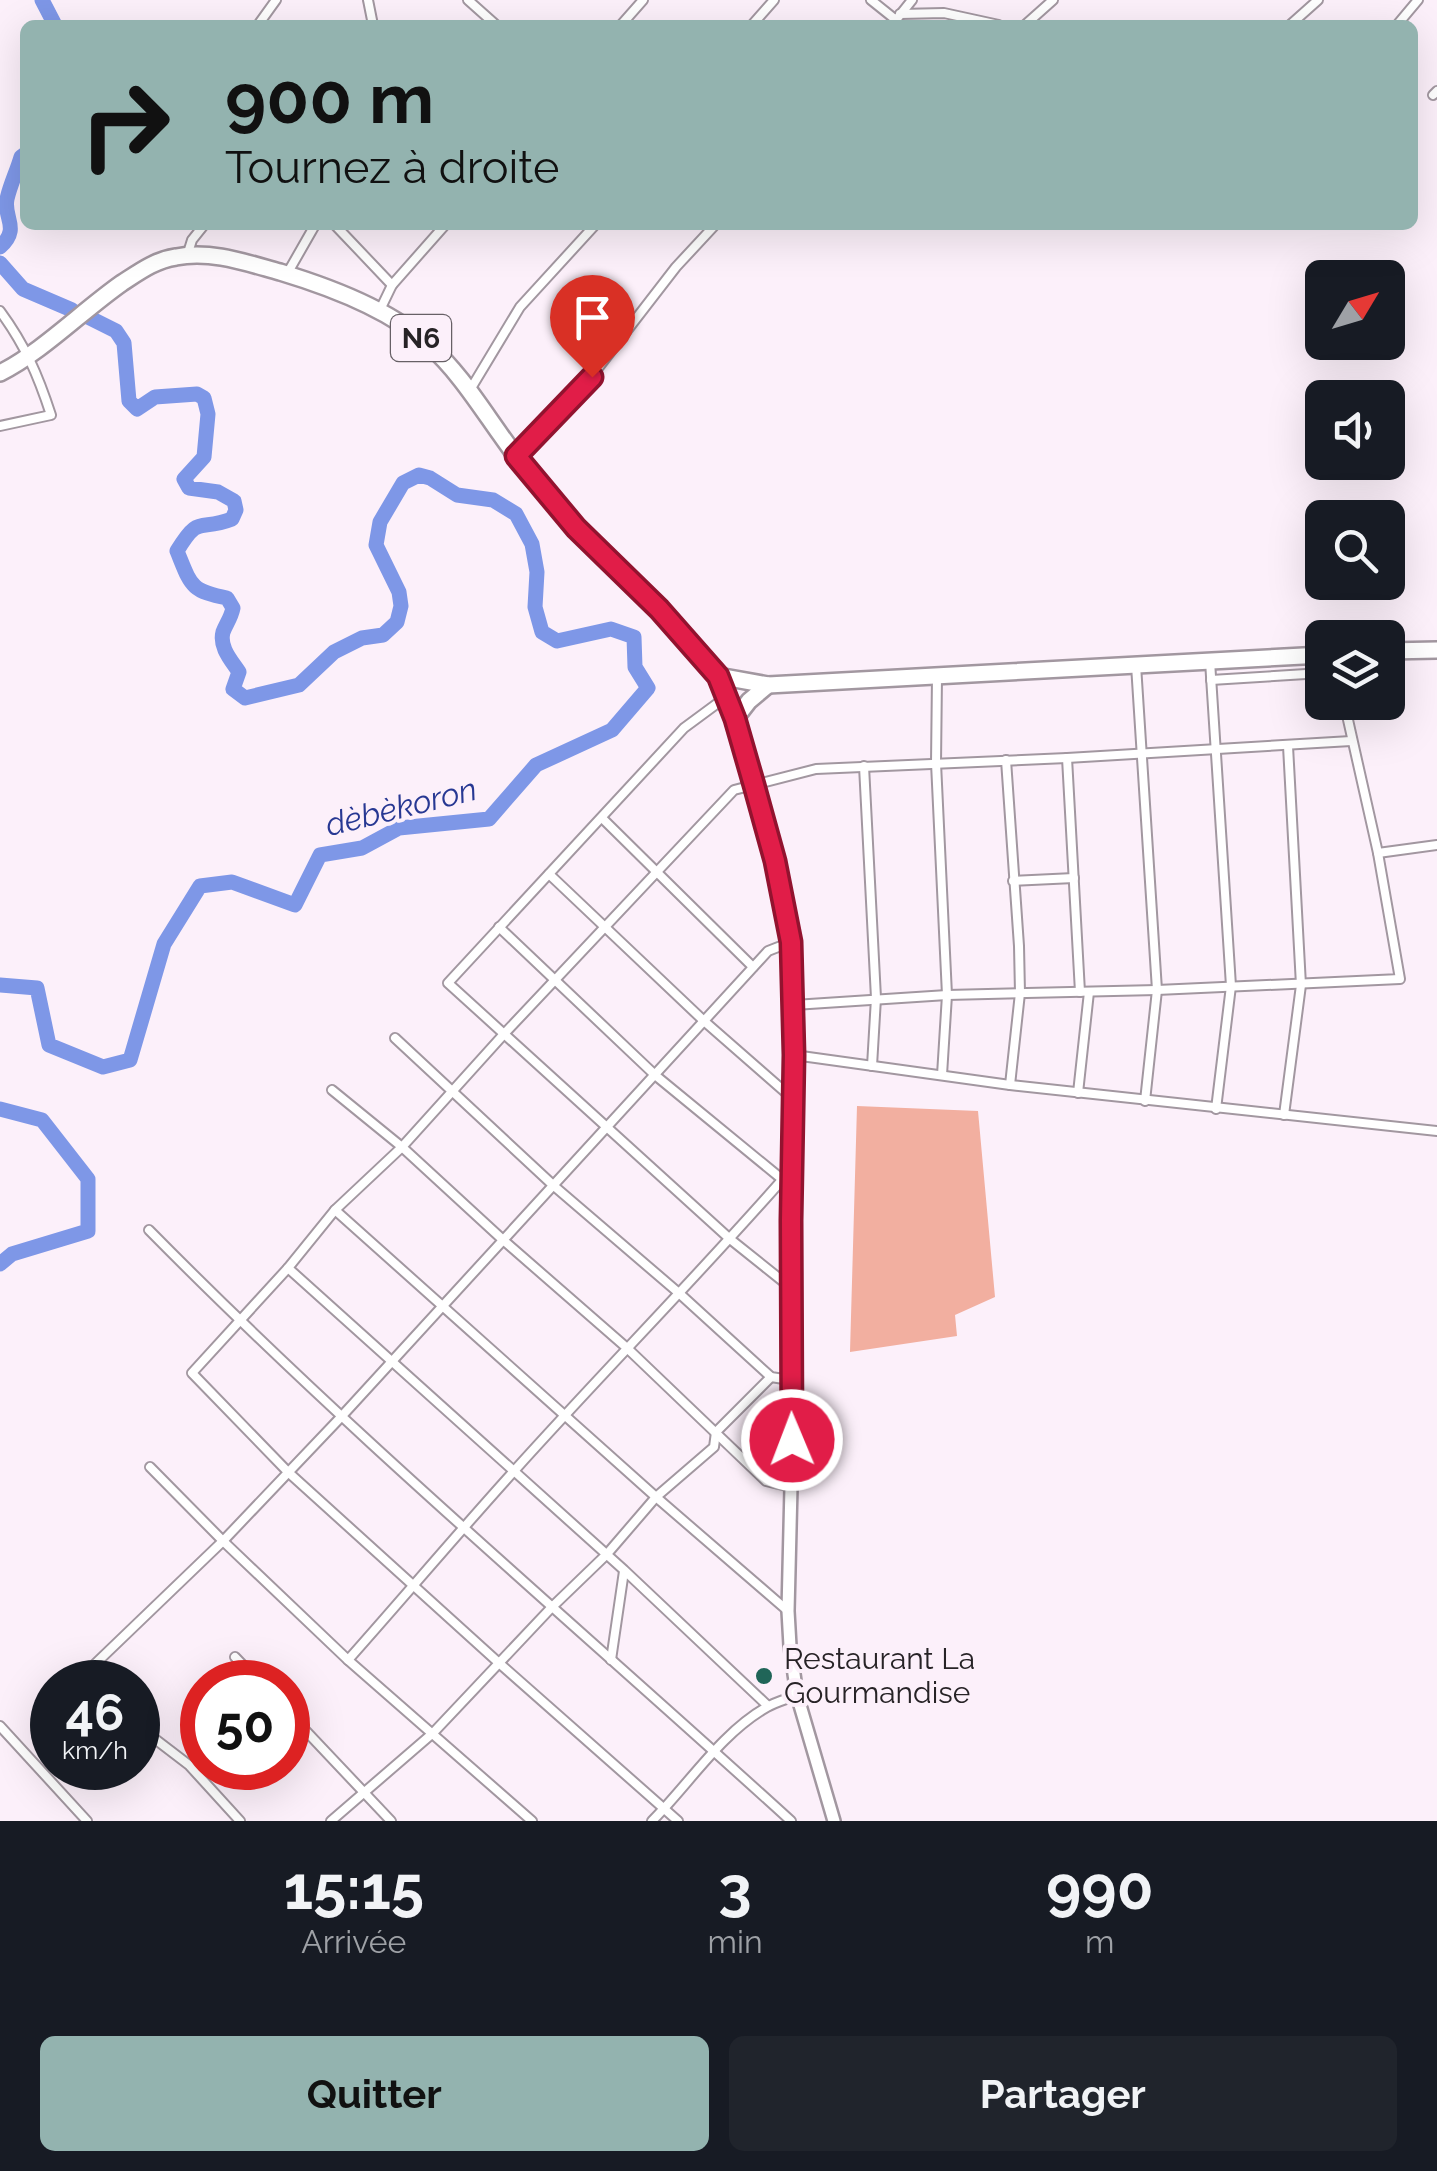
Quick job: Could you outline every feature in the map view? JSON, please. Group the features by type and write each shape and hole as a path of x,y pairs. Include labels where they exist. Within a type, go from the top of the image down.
{"highway":[{"name":"N6","path":"0,373 148,266 179,256 220,256 287,274 361,302 429,344 470,390 516,456 576,528 659,609 718,676 735,719"},
{"path":"1405,652 1436,653"},
{"path":"718,676 768,685 1305,656"},
{"path":"735,719 768,685"}],"main road":[{"path":"735,719 775,861 791,942 794,1055 787,1183 792,1487 788,1611 797,1695 834,1821"}],"street":[{"path":"468,0 489,20"},
{"path":"625,20 643,0"},
{"path":"756,20 774,0"},
{"path":"871,0 896,20 944,14 974,20"},
{"path":"896,20 912,0"},
{"path":"1031,20 1053,0"},
{"path":"1296,20 1318,0"},
{"path":"1401,20 1418,0"},
{"path":"187,256 200,230"},
{"path":"287,274 312,230"},
{"path":"340,230 392,285"},
{"path":"379,312 392,285 442,230"},
{"path":"470,390 520,307 589,230"},
{"path":"516,456 592,377 676,267 710,230"},
{"path":"0,312 19,337 38,376 50,415 0,426"},
{"path":"1210,661 1231,986 1216,1108"},
{"path":"1136,665 1157,990 1146,1100"},
{"path":"1211,680 1305,674"},
{"path":"937,677 936,762 947,995 942,1076"},
{"path":"726,697 684,728 448,983 730,1239 790,1287"},
{"path":"794,1006 876,998 1400,979 1378,853 1347,720"},
{"path":"678,1821 288,1472 192,1373 335,1210 402,1147 734,790 816,769 1351,740"},
{"path":"1284,1116 1302,985 1288,746"},
{"path":"1066,758 1084,992 1078,1093"},
{"path":"1006,760 1020,993 1010,1085"},
{"path":"864,766 876,998 872,1066"},
{"path":"602,818 753,967"},
{"path":"1378,853 1437,845"},
{"path":"548,874 793,1098"},
{"path":"1012,881 1074,878"},
{"path":"348,1660 514,1470 787,1183 655,1075 500,927"},
{"path":"99,1660 223,1541 340,1417 768,951 791,942"},
{"path":"395,1038 554,1186 771,1377 790,1380"},
{"path":"794,1055 1010,1085 1437,1132"},
{"path":"332,1090 402,1147 627,1348 766,1480 792,1487"},
{"path":"335,1210 788,1611"},
{"path":"150,1230 340,1417 791,1821"},
{"path":"288,1268 624,1570 768,1706"},
{"path":"331,1821 433,1733 606,1554 656,1496 714,1447 716,1432 771,1377"},
{"path":"150,1467 348,1660 532,1821"},
{"path":"611,1660 624,1570"},
{"path":"235,1657 238,1660"},
{"path":"652,1821 714,1751 740,1728 768,1706 797,1695"},
{"path":"0,1726 88,1821"},
{"path":"310,1736 391,1821"},
{"path":"160,1743 189,1765 240,1821"}],"shaded area":[{"path":"857,1106 978,1111 995,1297 955,1315 957,1336 850,1352"}],"waterway":[{"path":"42,0 52,20"},
{"path":"0,247 9,234 6,206 20,160"},
{"path":"0,263 23,289 72,310"},
{"path":"0,985 37,988 49,1045 103,1067 130,1060 164,944 200,886 232,882 295,905 320,855 362,848 399,828 489,819 536,765 612,730 648,688 635,667 634,637 611,629 557,641 542,632 535,607 537,572 532,544 516,514 493,500 457,495 419,475 403,483 380,522 376,545 399,592 397,622 383,635 362,638 334,652 299,685 245,698 233,689 239,672 223,643 223,632 233,608 227,598 193,585 177,551 196,528 232,519 236,510 234,501 218,492 189,488 184,479 204,457 208,414 204,398 197,394 155,397 137,409 129,401 124,343 116,331 88,317"},
{"name":"dèbèkoron","path":"0,1109 42,1120 88,1179 88,1231 12,1254 0,1264"}],"place":[{"name":"Restaurant La Gourmandise","path":"764,1676"}],"route":[{"path":"592,377 516,456 576,528 659,609 718,676 735,719 775,861 791,942 792,1440"}]}
